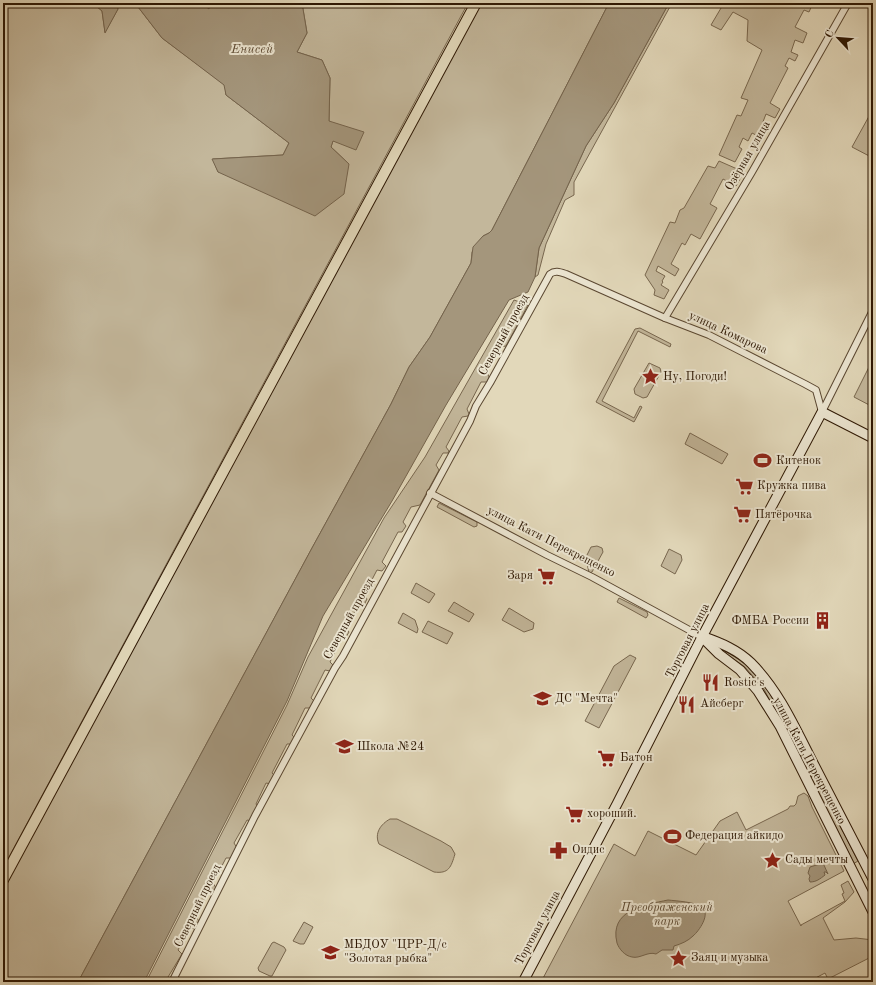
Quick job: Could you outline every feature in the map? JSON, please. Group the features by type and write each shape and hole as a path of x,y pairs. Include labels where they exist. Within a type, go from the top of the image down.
{"main road":[{"path":"3,880 476,3"}],"street":[{"name":"Озёрная улица","path":"665,318 752,172 848,3"},
{"name":"улица Комарова","path":"553,272 558,271 566,274 665,318 709,335 816,390 822,412"},
{"name":"Северный проезд","path":"172,982 256,816 335,668 343,656 470,421 476,406 550,274 553,272"},
{"name":"Торговая улица","path":"523,982 617,804 702,637 822,412 873,310"},
{"path":"822,412 873,438"},
{"name":"улица Кати Перекрещенко","path":"430,493 547,556 592,577 689,628 702,637 719,654 740,670 762,698 780,726 873,912"},
{"name":"улица Кати Перекрещенко","path":"702,637 724,644 740,654 751,663 773,688 873,879"}],"green space":[{"path":"3,3 97,3 95,5 102,11 105,32 118,9 116,3 135,3 162,38 225,85 226,95 289,143 283,155 213,159 218,172 349,164 331,147 333,141 329,121 330,78 322,60 297,52 307,33 302,3 468,3 3,868"},
{"path":"481,3 609,3 492,230 483,236 472,252 471,263 430,337 409,367 391,404 78,982 3,982 3,888"},
{"path":"669,3 672,3 574,182 574,195 565,200 546,244 538,275 535,277 539,248 586,146 614,103"},
{"path":"724,3 813,3 809,12 804,10 795,27 807,33 803,43 795,40 791,52 798,55 795,61 789,58 785,66 788,68 770,103 780,109 775,118 766,114 761,127 766,129 760,137 752,133 748,141 743,138 739,147 742,149 735,162 719,155 737,115 741,116 748,100 741,98 762,50 747,41 748,20 733,12 721,30 711,25"},
{"path":"873,109 873,158 852,147"},
{"path":"719,161 744,172 736,186 723,179 710,204 717,208 700,239 691,234 685,245 682,243 671,264 679,269 675,276 658,266 656,271 665,276 661,285 669,290 664,299 654,295 655,290 645,275 670,222 675,223 680,210 684,208 708,166 715,168"},
{"path":"514,300 528,305 506,346 500,347 487,372 489,377 487,382 481,382 467,409 469,414 468,416 462,417 446,447 449,451 448,453 443,453 436,465 439,470 420,505 411,507 403,522 406,526 402,532 398,532 382,562 386,566 382,571 377,570 364,595 367,599 364,605 359,604 346,628 349,632 346,637 342,637 330,662 333,665 330,671 325,670 311,698 314,701 310,708 305,708 292,735 295,738 291,744 287,744 272,773 275,776 271,784 266,783 256,804 258,807 251,821 247,820 234,843 237,848 231,858 226,858 213,883 216,888 213,893 208,892 196,917 199,921 195,929 190,928 178,950 182,954 165,982 146,982 287,705 308,657 384,518 425,457"},
{"path":"640,328 671,344 670,347 638,331 602,401 634,418 640,406 642,407 634,422 596,402 635,329"},
{"path":"873,359 873,407 854,397"},
{"path":"649,363 660,368 661,372 647,397 643,398 635,394 634,389"},
{"path":"690,433 728,454 722,464 685,444"},
{"path":"439,503 477,522 477,526 474,527 437,507"},
{"path":"597,546 602,548 603,552 592,572 589,573 587,563 584,561 591,547"},
{"path":"669,549 681,555 682,560 675,574 661,566"},
{"path":"416,583 435,594 429,603 411,593"},
{"path":"619,598 647,612 648,615 646,618 617,602"},
{"path":"454,602 474,614 469,622 448,611"},
{"path":"509,608 534,623 533,629 524,632 502,620"},
{"path":"403,613 415,620 418,629 417,633 398,623"},
{"path":"428,621 453,633 447,644 422,632"},
{"path":"714,645 720,645 748,664 768,690 812,774 807,776 764,689 745,667"},
{"path":"630,655 636,658 599,728 585,721 614,666"},
{"path":"814,775 858,861 853,864 809,778"},
{"name":"Преображенский парк","path":"804,793 808,796 844,871 788,901 801,926 845,901 842,894 844,893 841,885 848,881 854,892 845,902 823,918 834,940 856,938 873,940 873,956 828,979 825,973 808,982 541,982 614,844 635,856 648,831 696,855 720,821 737,812 746,830 788,809 790,806 794,806 798,796"},
{"path":"390,819 397,819 451,847 455,854 449,869 443,872 434,872 379,844 377,836 379,829"},
{"path":"304,922 313,927 304,944 300,944 293,941"},
{"path":"274,942 284,947 286,950 272,976 270,976 259,971 258,968"}],"water":[{"path":"97,3 116,3 118,9 105,33 102,11 95,5"},
{"name":"Енисей","path":"135,3 201,3 209,9 209,3 302,3 307,33 297,52 322,60 330,78 329,121 364,132 356,150 333,141 331,147 349,164 344,194 315,216 218,172 212,159 283,155 289,143 226,95 224,85 162,38"},
{"path":"609,3 669,3 614,103 586,146 539,248 535,277 528,292 509,300 323,616 287,701 144,982 78,982 391,404 409,367 430,337 471,263 473,247 483,236 492,230"},
{"path":"823,863 828,874 824,872 825,875 821,878 810,882 810,876 808,873 810,867"},
{"path":"668,900 691,903 702,907 705,918 695,934 682,943 674,946 673,950 662,950 656,954 650,953 638,957 625,954 617,943 616,932 618,923 623,916 639,907"}],"place":[{"name":"Ну, Погоди!","path":"650,377"},
{"name":"Китенок","path":"763,461"},
{"name":"Кружка пива","path":"744,486"},
{"name":"Пятёрочка","path":"742,515"},
{"name":"Заря","path":"546,576"},
{"name":"ФМБА России","path":"822,621"},
{"name":"Rostic's","path":"711,683"},
{"name":"ДС \"Мечта\"","path":"542,699"},
{"name":"Айсберг","path":"687,704"},
{"name":"Школа №24","path":"344,747"},
{"name":"Батон","path":"607,758"},
{"name":"хороший.","path":"574,814"},
{"name":"Федерация айкидо","path":"672,836"},
{"name":"Оидис","path":"559,850"},
{"name":"Сады мечты","path":"772,860"},
{"name":"МБДОУ \"ЦРР-Д/с \"Золотая рыбка\"","path":"331,952"},
{"name":"Заяц и музыка","path":"678,958"}]}
